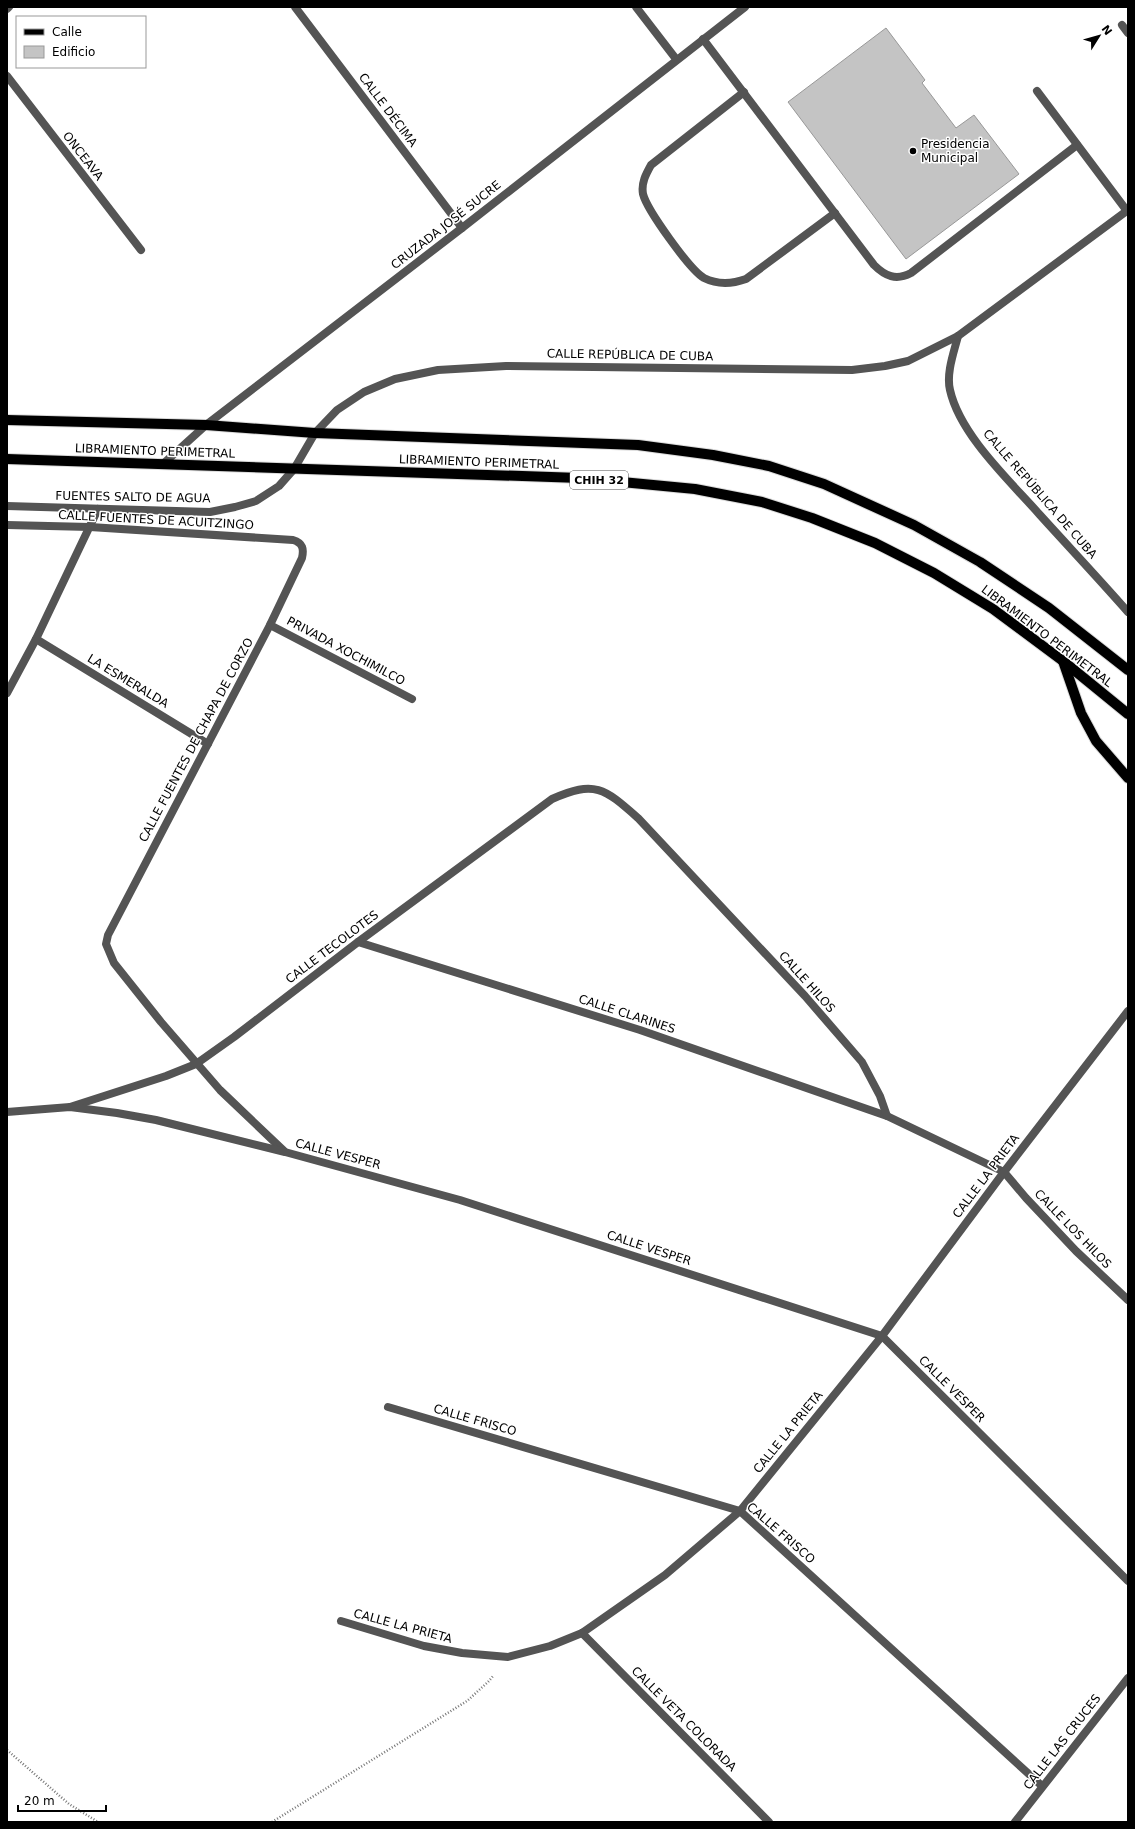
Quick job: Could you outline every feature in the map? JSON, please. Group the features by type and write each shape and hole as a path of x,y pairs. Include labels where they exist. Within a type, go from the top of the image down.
{"main road":[{"name":"LIBRAMIENTO PERIMETRAL","path":"7,420 206,425 315,433 638,445 713,454 769,466 824,484 914,525 980,562 1049,608 1128,670"},
{"name":"LIBRAMIENTO PERIMETRAL","path":"7,460 580,478 695,489 762,502 812,518 875,543 934,573 993,610 1063,661 1128,714"},
{"path":"1063,661 1081,713 1096,742 1128,778"}],"street":[{"name":"CALLE DÉCIMA","path":"295,7 462,228"},
{"path":"636,7 676,59"},
{"name":"CRUZADA JOSÉ SUCRE","path":"163,464 206,425 462,228 676,59 745,7"},
{"path":"1122,25 1128,33"},
{"path":"703,39 835,214 882,273 889,277 904,277 911,273 1077,145"},
{"name":"ONCEAVA","path":"7,76 141,250"},
{"path":"1037,91 1127,210"},
{"path":"744,92 651,165 643,178 643,193 649,209 674,243 695,271 704,278 717,282 733,283 746,279 835,214"},
{"name":"CALLE REPÚBLICA DE CUBA","path":"294,469 315,433 337,410 364,392 395,379 438,370 506,366 852,370 908,361 958,336 1127,210"},
{"name":"CALLE REPÚBLICA DE CUBA","path":"958,336 951,367 950,388 956,408 971,434 1001,471 1128,612"},
{"name":"FUENTES SALTO DE AGUA","path":"7,506 210,512 229,509 256,501 279,486 294,469"},
{"path":"7,693 36,639 98,509"},
{"name":"CALLE FUENTES DE ACUITZINGO","path":"7,525 90,527 293,540 299,542 302,546"},
{"name":"CALLE FUENTES DE CHAPA DE CORZO","path":"196,1064 160,1022 114,963 106,944 108,935 270,625 302,558 302,546"},
{"name":"PRIVADA XOCHIMILCO","path":"270,625 412,699"},
{"name":"LA ESMERALDA","path":"36,639 208,744"},
{"name":"CALLE TECOLOTES","path":"70,1107 166,1076 196,1064 552,799 572,790 586,787 597,789"},
{"name":"CALLE HILOS","path":"597,789 618,800 638,818 805,996 862,1062 872,1079 887,1116"},
{"name":"CALLE CLARINES","path":"358,942 640,1030 887,1116"},
{"name":"CALLE LA PRIETA","path":"341,1621 424,1646 462,1653 508,1657 550,1646 582,1633 665,1575 740,1511 882,1336 1004,1172 1128,1011"},
{"path":"196,1064 220,1090 285,1152"},
{"path":"7,1112 70,1107"},
{"name":"CALLE VESPER","path":"70,1107 156,1120 285,1152 460,1200 882,1336 1128,1581"},
{"path":"887,1116 1004,1172"},
{"name":"CALLE LOS HILOS","path":"1004,1172 1026,1198 1076,1251 1128,1300"},
{"name":"CALLE FRISCO","path":"388,1407 740,1511 1042,1786"},
{"name":"CALLE VETA COLORADA","path":"582,1633 769,1822"},
{"name":"CALLE LAS CRUCES","path":"1015,1822 1128,1678"}],"path":[{"path":"272,1822 467,1701 488,1682 508,1657"},
{"path":"7,1750 69,1804 98,1822"}],"building":[{"name":"Presidencia Municipal","path":"886,28 925,80 922,83 956,128 974,115 1019,174 906,259 788,102"}],"place":[{"name":"Presidencia Municipal","path":"913,151"}]}
